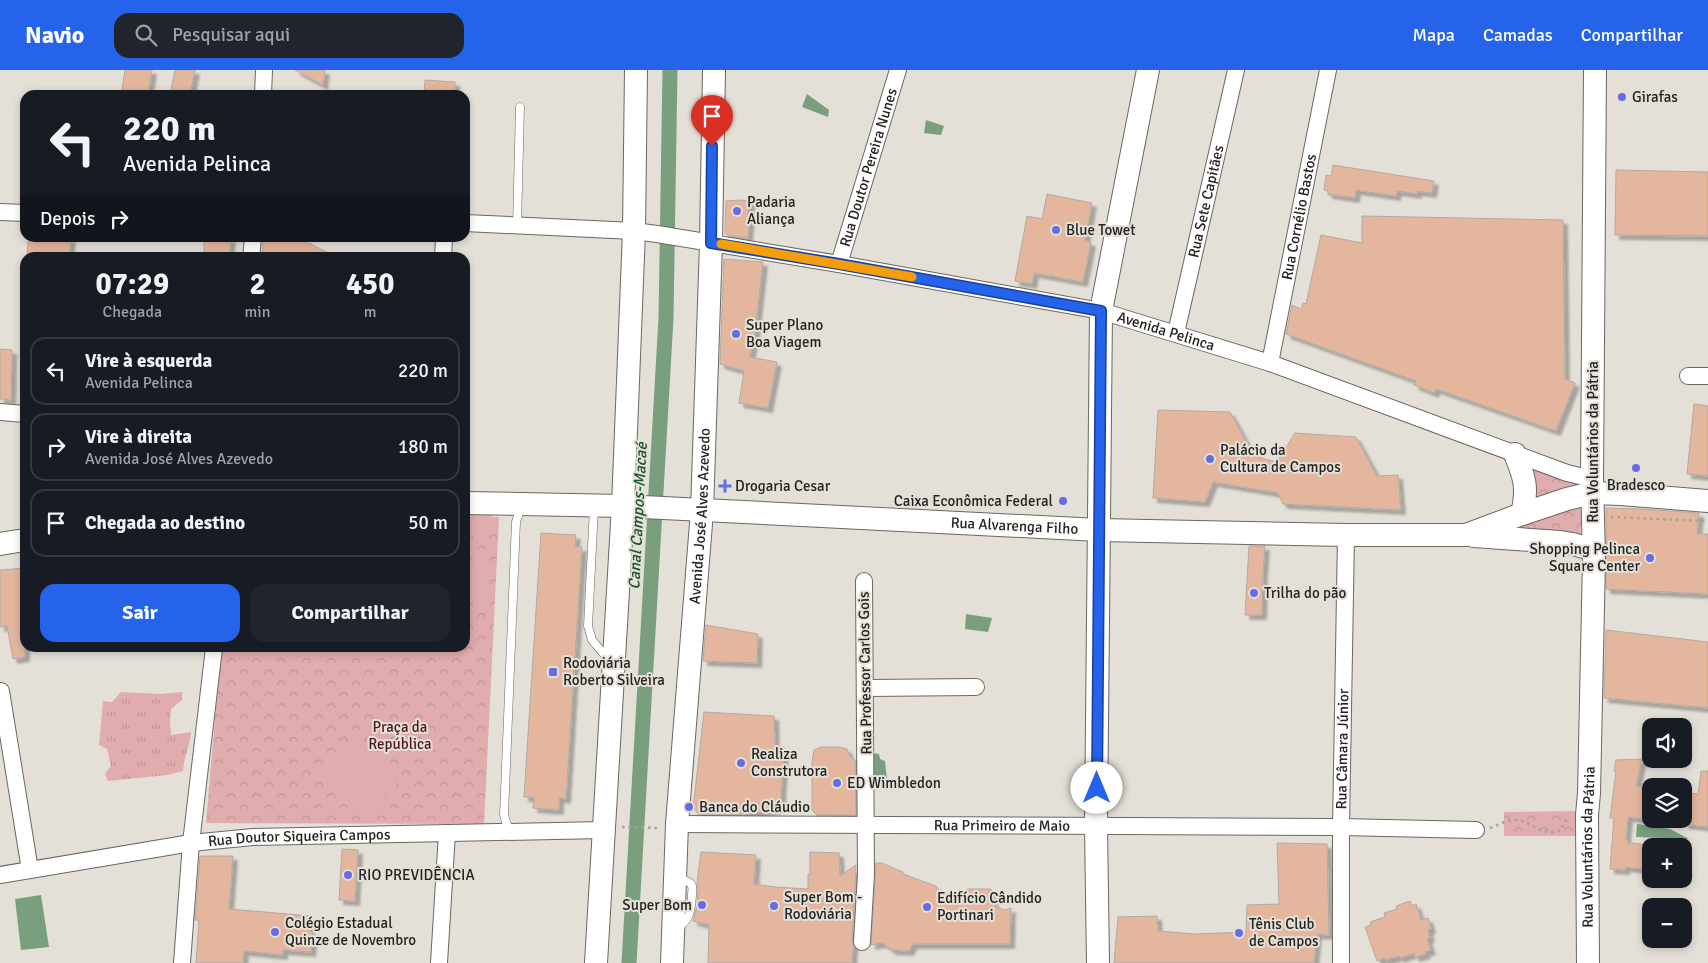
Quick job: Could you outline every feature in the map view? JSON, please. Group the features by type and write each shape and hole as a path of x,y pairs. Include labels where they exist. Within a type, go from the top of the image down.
{"main road":[{"path":"596,963 612,828 613,665 623,506 634,231 636,70"},
{"name":"Avenida José Alves Azevedo","path":"672,963 677,824 702,511 711,243 714,70"},
{"path":"1098,963 1096,826 1101,311 1148,70"},
{"name":"Rua Voluntários da Pátria","path":"1588,963 1587,815 1594,550 1592,486 1595,70"},
{"path":"1515,454 1526,483 1526,496 1522,514"},
{"name":"Avenida Pelinca","path":"1592,486 1621,494 1708,502"},
{"name":"Rua Alvarenga Filho","path":"1466,535 1567,499 1592,486"},
{"name":"Rua Alvarenga Filho","path":"470,503 670,508 1099,530 1346,535 1466,535 1560,542 1594,550"},
{"path":"0,544 20,541"}],"street":[{"path":"263,90 264,70"},
{"name":"Rua Doutor Pereira Nunes","path":"839,264 898,70"},
{"name":"Rua Sete Capitães","path":"1176,333 1236,70"},
{"name":"Rua Cornélio Bastos","path":"1270,363 1328,70"},
{"path":"0,212 20,213"},
{"name":"Avenida Pelinca","path":"470,223 634,231 656,234 839,264 1101,311 1270,363 1568,473 1592,486"},
{"path":"1688,376 1708,376"},
{"path":"0,412 20,413"},
{"name":"Rua Câmara Júnior","path":"1341,963 1340,827 1346,535"},
{"name":"Rua Professor Carlos Gois","path":"862,942 866,825 864,581"},
{"path":"182,963 191,843 214,652"},
{"path":"866,688 976,687"},
{"path":"1,691 30,870"},
{"name":"Rua Primeiro de Maio","path":"677,824 1340,827 1476,830"},
{"name":"Rua Doutor Siqueira Campos","path":"0,875 191,843 254,837 612,828"},
{"path":"439,963 447,833"}],"lane":[{"path":"517,226 520,107"},
{"path":"512,832 505,820 505,796 516,522 524,504"},
{"path":"594,506 588,626 592,640 613,665"}],"path":[{"path":"1620,518 1708,521"},
{"path":"1476,830 1493,827 1507,820 1518,820 1551,834 1561,830 1565,821 1587,815"},
{"path":"612,828 653,829"}],"green space":[{"path":"1530,469 1591,488 1529,506"},
{"path":"1583,502 1580,539 1503,533"},
{"path":"470,511 492,514 490,530 470,536"},
{"name":"Praça da República","path":"470,517 499,517 484,824 206,823 221,652 470,652"},
{"path":"485,561 487,565 490,575 487,601 470,603 470,562"},
{"path":"121,692 161,694 182,692 182,700 171,709 170,719 171,735 191,732 183,771 167,775 108,781 105,774 111,766 107,749 99,745 103,701 112,702"},
{"path":"354,742 397,784 369,810 360,807 324,771"},
{"path":"1577,811 1577,836 1504,836 1504,812"}],"shaded area":[{"path":"807,94 829,110 828,117 802,107"},
{"path":"926,120 944,126 941,135 924,133"},
{"path":"966,614 992,618 988,632 965,629"},
{"path":"870,753 879,754 880,759 885,761 887,780 870,783"},
{"path":"1637,824 1642,825 1642,828 1670,829 1687,838 1662,838 1636,837"},
{"path":"41,895 49,947 21,950 15,899"}],"building":[{"path":"125,70 152,70 149,90 122,90"},
{"path":"175,70 195,70 191,90 171,90"},
{"path":"295,70 325,70 323,85"},
{"path":"425,80 455,82 455,90 424,90"},
{"path":"1333,165 1434,181 1432,193 1417,191 1417,194 1397,191 1396,196 1356,190 1355,198 1328,194 1328,191 1324,190 1326,175 1331,176"},
{"path":"1616,170 1708,172 1708,236 1615,235"},
{"name":"Blue Towet","path":"1047,194 1092,203 1085,241 1091,242 1083,282 1034,273 1032,284 1015,281 1027,216 1042,219"},
{"path":"726,201 751,201 748,213 750,213 748,238 729,236 725,233"},
{"path":"1362,216 1563,220 1565,379 1575,383 1556,431 1436,389 1434,393 1414,385 1416,381 1286,334 1292,305 1301,309 1303,303 1306,304 1321,235 1362,243"},
{"path":"28,242 71,242 70,252 27,252"},
{"path":"204,242 231,242 230,252 204,252"},
{"path":"263,242 302,242 326,252 262,252"},
{"name":"Super Plano Boa Viagem","path":"724,259 763,262 755,333 750,357 777,362 768,408 739,403 744,371 720,364"},
{"path":"0,349 12,350 11,400 0,399"},
{"path":"1694,404 1708,406 1708,476 1687,474"},
{"name":"Palácio da Cultura de Campos","path":"1158,410 1230,412 1254,456 1277,462 1295,433 1356,437 1377,476 1398,475 1401,510 1283,504 1278,493 1213,482 1205,502 1153,498"},
{"name":"Shopping Pelinca Square Center","path":"1606,508 1699,513 1697,534 1708,534 1708,594 1606,589"},
{"name":"Rodoviária Roberto Silveira","path":"541,533 576,535 575,547 582,547 566,799 559,798 559,810 533,808 534,797 524,797"},
{"name":"Trilha do pão","path":"1249,546 1265,546 1262,615 1245,615"},
{"path":"20,568 20,652 25,652 25,657 13,659 7,626 0,627 0,570"},
{"path":"706,625 758,634 757,663 703,661"},
{"path":"1606,630 1708,642 1708,708 1604,698"},
{"name":"Realiza Construtora","path":"704,712 774,716 775,746 784,747 781,799 776,809 741,814 701,814 693,809"},
{"name":"ED Wimbledon","path":"821,747 847,749 849,755 855,761 856,815 817,815 812,810 812,762 814,750"},
{"path":"1642,759 1636,786 1642,787 1642,819 1628,817 1626,839 1628,843 1642,844 1642,869 1625,867 1625,870 1610,869 1614,818 1610,818 1616,760"},
{"path":"1701,771 1708,771 1708,827 1692,825 1692,793 1698,794"},
{"name":"Tênis Club de Campos","path":"1277,843 1327,844 1329,935 1317,934 1314,963 1114,963 1118,917 1157,916 1158,931 1194,934 1246,932 1247,905 1279,904"},
{"name":"RIO PREVIDÊNCIA","path":"342,849 358,850 355,901 339,900"},
{"name":"Super Bom - Rodoviária","path":"701,852 756,855 754,884 775,887 808,889 810,852 839,853 840,876 856,865 852,963 708,963 709,925 693,921 697,905 697,883"},
{"path":"200,856 233,856 229,909 311,916 309,931 313,932 311,952 283,950 283,955 244,951 243,963 196,963 199,920 195,920"},
{"name":"Edifício Cândido Portinari","path":"876,863 882,863 903,872 903,874 936,886 938,892 964,896 967,889 991,889 994,905 1004,910 1011,908 1010,944 913,944 909,951 892,950 882,943 871,945"},
{"path":"1410,901 1412,906 1416,904 1421,920 1428,918 1431,929 1428,930 1430,938 1427,939 1431,950 1425,952 1426,954 1415,957 1414,953 1400,958 1399,956 1377,961 1365,927 1371,925 1370,922 1385,917 1384,913 1397,909 1396,906"}],"waterway":[{"name":"Canal Campos-Macaé","path":"629,963 666,318 670,70"}],"slow traffic":[{"path":"721,244 912,277"}],"place":[{"name":"Girafas","path":"1622,97"},
{"name":"Padaria Aliança","path":"737,211"},
{"name":"Blue Towet","path":"1056,230"},
{"name":"Super Plano Boa Viagem","path":"736,334"},
{"name":"Palácio da Cultura de Campos","path":"1210,459"},
{"name":"Bradesco","path":"1636,468"},
{"name":"Drogaria Cesar","path":"725,486"},
{"name":"Caixa Econômica Federal","path":"1063,501"},
{"name":"Shopping Pelinca Square Center","path":"1650,558"},
{"name":"Trilha do pão","path":"1254,593"},
{"name":"Rodoviária Roberto Silveira","path":"553,672"},
{"name":"Realiza Construtora","path":"741,763"},
{"name":"ED Wimbledon","path":"837,783"},
{"name":"Banca do Cláudio","path":"689,807"},
{"name":"RIO PREVIDÊNCIA","path":"348,875"},
{"name":"Super Bom","path":"702,905"},
{"name":"Super Bom - Rodoviária","path":"774,906"},
{"name":"Edifício Cândido Portinari","path":"927,907"},
{"name":"Colégio Estadual Quinze de Novembro","path":"275,932"},
{"name":"Tênis Club de Campos","path":"1239,933"}],"route":[{"path":"712,146 711,243 1101,311 1097,788"}]}
